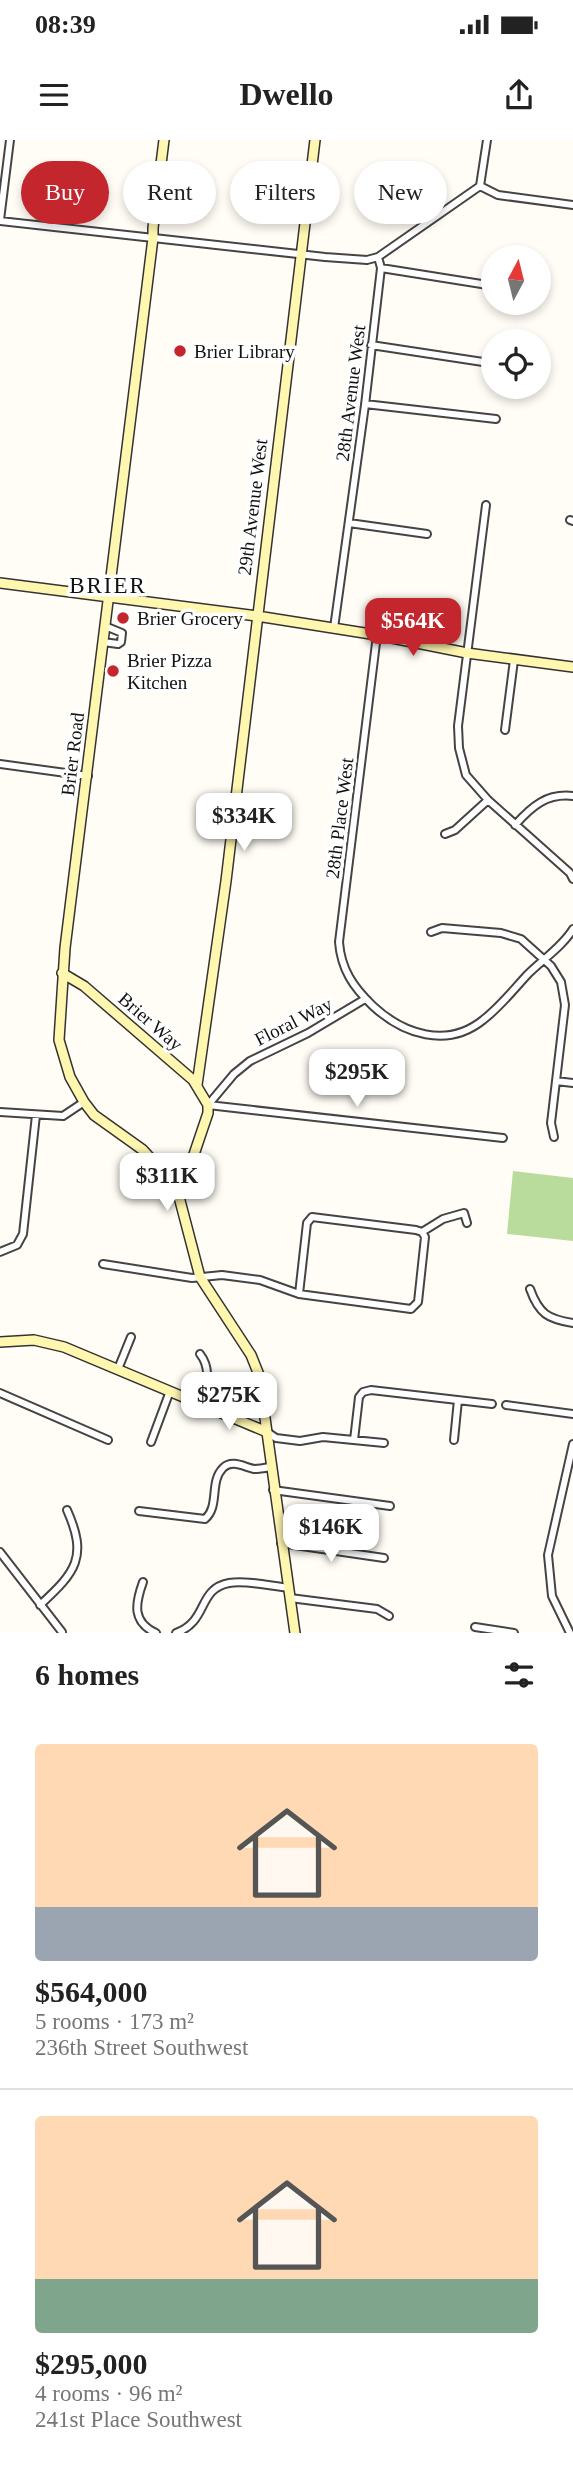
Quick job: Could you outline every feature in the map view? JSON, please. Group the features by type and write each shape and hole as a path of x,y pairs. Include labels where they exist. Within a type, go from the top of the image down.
{"street":[{"path":"10,140 0,220 153,239 162,237 367,260 378,257 480,186 487,140"},
{"name":"Brier Road","path":"164,140 108,598 110,628 62,973 59,1040 70,1077 84,1102 102,1122 142,1150 178,1193 201,1277 256,1366 262,1391 273,1490 295,1633"},
{"name":"29th Avenue West","path":"197,1085 226,881 315,140"},
{"path":"480,186 498,195 573,205"},
{"path":"378,257 381,268 481,284"},
{"name":"28th Avenue West","path":"334,628 381,268"},
{"path":"372,345 481,362"},
{"path":"365,404 496,419"},
{"path":"486,505 457,726 459,748 466,775 488,800 573,878"},
{"path":"349,523 427,534"},
{"path":"0,583 257,616 377,635 467,653 573,667"},
{"path":"108,642 121,642 122,633 110,628"},
{"name":"28th Place West","path":"377,635 339,942 344,969 365,999 403,1028 438,1036 460,1033 482,1021 573,929"},
{"path":"505,730 514,660"},
{"path":"0,764 88,776"},
{"path":"515,825 530,809 546,798 573,796"},
{"path":"445,834 455,830 488,800"},
{"path":"431,932 442,928 501,933 521,939 544,959 561,982 569,1005 551,1124 554,1137"},
{"name":"Brier Way","path":"62,973 84,986 197,1085 208,1105"},
{"name":"Floral Way","path":"208,1105 234,1074 250,1060 323,1025 365,999"},
{"path":"556,1081 573,1083"},
{"path":"0,1112 63,1116 84,1102"},
{"path":"178,1193 186,1178 208,1113 208,1105 503,1138"},
{"path":"4,1251 17,1245 23,1234 36,1115"},
{"path":"422,1232 443,1219 464,1213 467,1223"},
{"path":"103,1264 192,1278 222,1275 260,1280 299,1294 411,1309 418,1302 425,1237 422,1232 416,1230 312,1217 307,1223 299,1294"},
{"path":"530,1289 536,1305 543,1312 551,1318 573,1323"},
{"path":"118,1369 131,1337"},
{"path":"0,1342 34,1340 64,1347 276,1438 300,1441 323,1437 384,1443"},
{"path":"200,1353 206,1361 208,1371 203,1405"},
{"path":"354,1440 359,1397 363,1392 371,1390 492,1404"},
{"path":"151,1442 170,1391"},
{"path":"0,1393 108,1440"},
{"path":"454,1440 458,1400"},
{"path":"506,1405 573,1414"},
{"path":"570,1633 552,1596 548,1555 573,1448"},
{"path":"139,1511 205,1519 214,1505 220,1471 231,1464 251,1468 270,1467"},
{"path":"273,1490 390,1506"},
{"path":"40,1605 66,1581 77,1557 76,1530 67,1510"},
{"path":"281,1543 384,1558"},
{"path":"0,1552 62,1632"},
{"path":"143,1582 136,1601 137,1611 148,1629 156,1633"},
{"path":"176,1633 189,1628 195,1622 209,1594 216,1587 237,1582 377,1609 388,1616"},
{"path":"475,1627 514,1633"}],"green space":[{"path":"513,1171 573,1178 573,1241 507,1234"}],"place":[{"name":"Brier Library","path":"180,351"},
{"name":"Brier Grocery","path":"123,618"},
{"name":"Brier Pizza Kitchen","path":"113,671"}],"district":[{"name":"BRIER","path":"108,585"}]}
